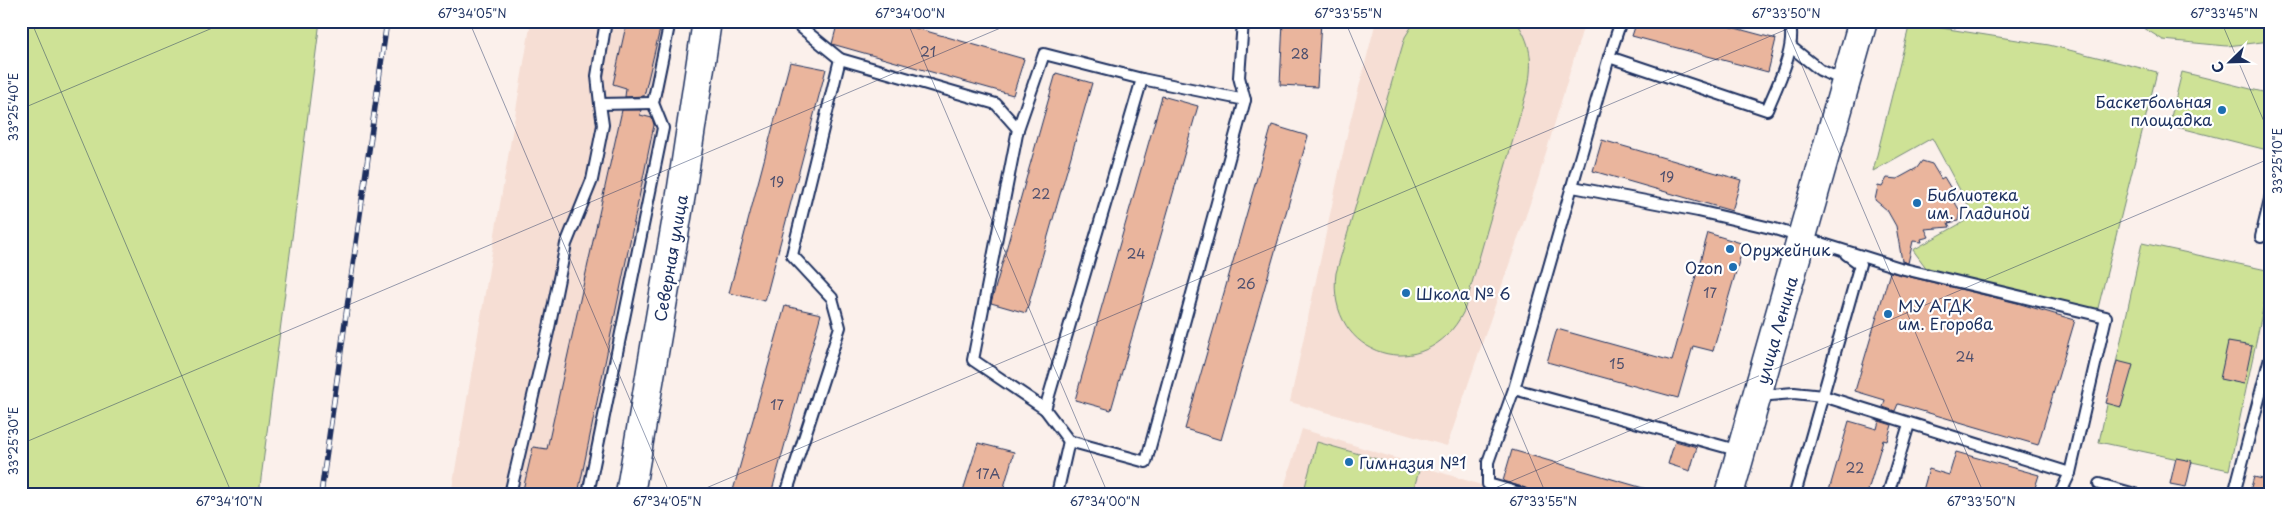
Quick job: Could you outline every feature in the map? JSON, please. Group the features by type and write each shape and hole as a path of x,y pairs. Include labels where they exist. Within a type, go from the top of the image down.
{"street":[{"name":"Северная улица","path":"630,494 681,194 707,21"},
{"name":"улица Ленина","path":"1729,494 1863,21"}],"lane":[{"path":"510,494 549,328 566,244 592,180 602,125 597,76 606,21"},
{"path":"588,494 662,128 653,103 670,21"},
{"path":"1243,21 1239,77 1245,100 1146,462 1070,441 1045,409 973,360 1018,129 1044,54 1142,80 1245,100"},
{"path":"1609,57 1767,110 1791,47 1792,28 1790,21"},
{"path":"795,22 840,59 996,104 1018,129"},
{"path":"1522,494 1488,484 1488,462 1514,389 1609,57 1621,22"},
{"path":"1791,47 1820,70 1846,82"},
{"path":"786,494 840,328 832,298 792,255 840,59"},
{"path":"1045,409 1142,80"},
{"path":"600,104 653,103"},
{"path":"1573,187 1698,211 1836,247 1900,268 2106,317 2070,472 2060,494"},
{"path":"2261,237 2271,195"},
{"path":"1795,494 1860,264 1836,247"},
{"path":"2234,494 2269,361"},
{"path":"1514,389 1741,452"},
{"path":"1757,396 1794,393 1823,396 2070,472"},
{"path":"1888,494 1909,424"},
{"path":"1057,494 1070,441"},
{"path":"2099,484 2135,494"}],"shaded area":[{"path":"531,21 676,21 593,494 451,494"},
{"name":"Школа № 6","path":"1376,21 1585,21 1537,183 1447,446 1290,402 1348,130"},
{"name":"Гимназия №1","path":"1302,429 1510,494 1282,494"}],"green space":[{"path":"21,21 320,21 259,494 21,494"},
{"path":"1415,21 1516,21 1528,45 1530,69 1528,87 1464,311 1447,335 1426,349 1404,355 1382,352 1362,342 1346,325 1337,302 1336,273 1405,37"},
{"path":"2133,21 2271,21 2271,41 2227,46 2163,40"},
{"path":"1910,23 2049,45 2157,72 2097,312 1927,269 1913,250 1974,216 1932,138 1873,171"},
{"name":"Баскетбольная площадка","path":"2182,72 2271,94 2271,151 2169,125"},
{"path":"2142,243 2271,271 2229,470 2099,442"},
{"path":"1317,442 1419,471 1412,494 1303,494"}],"building":[{"path":"627,21 662,21 644,96 625,97 626,88 613,84"},
{"path":"838,21 891,21 1024,59 1013,95 832,44"},
{"path":"1283,21 1321,21 1317,87 1280,85"},
{"path":"1637,21 1709,21 1776,39 1768,72 1632,36"},
{"path":"790,62 826,69 765,301 729,293"},
{"path":"1056,73 1092,83 1026,313 991,303"},
{"path":"1162,96 1198,106 1111,410 1075,400"},
{"path":"622,110 641,110 640,115 652,118 654,125 578,494 522,494 533,447 547,449"},
{"path":"1272,125 1308,136 1221,440 1185,429"},
{"path":"1602,140 1741,180 1732,211 1593,171"},
{"name":"Библиотека им. Гладиной","path":"1922,161 1932,164 1941,179 1944,177 1953,192 1950,194 1960,211 1958,221 1948,223 1950,227 1925,229 1929,237 1921,239 1922,242 1913,241 1908,263 1902,261 1896,226 1887,210 1875,200 1878,186 1882,187 1887,178 1897,179 1917,168"},
{"path":"1708,233 1744,244 1713,351 1693,346 1678,398 1547,362 1557,329 1672,361"},
{"path":"1890,272 2017,303 2075,320 2038,445 1898,404 1895,411 1883,407 1885,400 1855,391"},
{"path":"785,306 821,314 771,494 732,494"},
{"path":"2228,342 2252,346 2244,384 2220,379"},
{"path":"2117,361 2133,365 2121,407 2106,403"},
{"path":"1849,421 1877,429 1879,421 1892,425 1887,441 1883,440 1867,494 1828,494"},
{"path":"1675,441 1697,447 1690,471 1668,464"},
{"path":"978,443 1014,452 1002,494 962,494"},
{"path":"1512,450 1650,490 1649,494 1530,494 1525,488 1503,481"},
{"path":"1956,452 2039,475 2033,494 1922,494 1929,469 1949,475"},
{"path":"2176,458 2192,461 2186,487 2170,484"},
{"path":"2254,477 2271,481 2271,494 2249,494"}],"railway":[{"path":"321,494 387,21"}],"place":[{"name":"Баскетбольная площадка","path":"2222,110"},
{"name":"Библиотека им. Гладиной","path":"1917,203"},
{"name":"Оружейник","path":"1730,249"},
{"name":"Ozon","path":"1733,267"},
{"name":"Школа № 6","path":"1406,293"},
{"name":"МУ АГДК им. Егорова","path":"1888,314"},
{"name":"Гимназия №1","path":"1349,462"}]}
